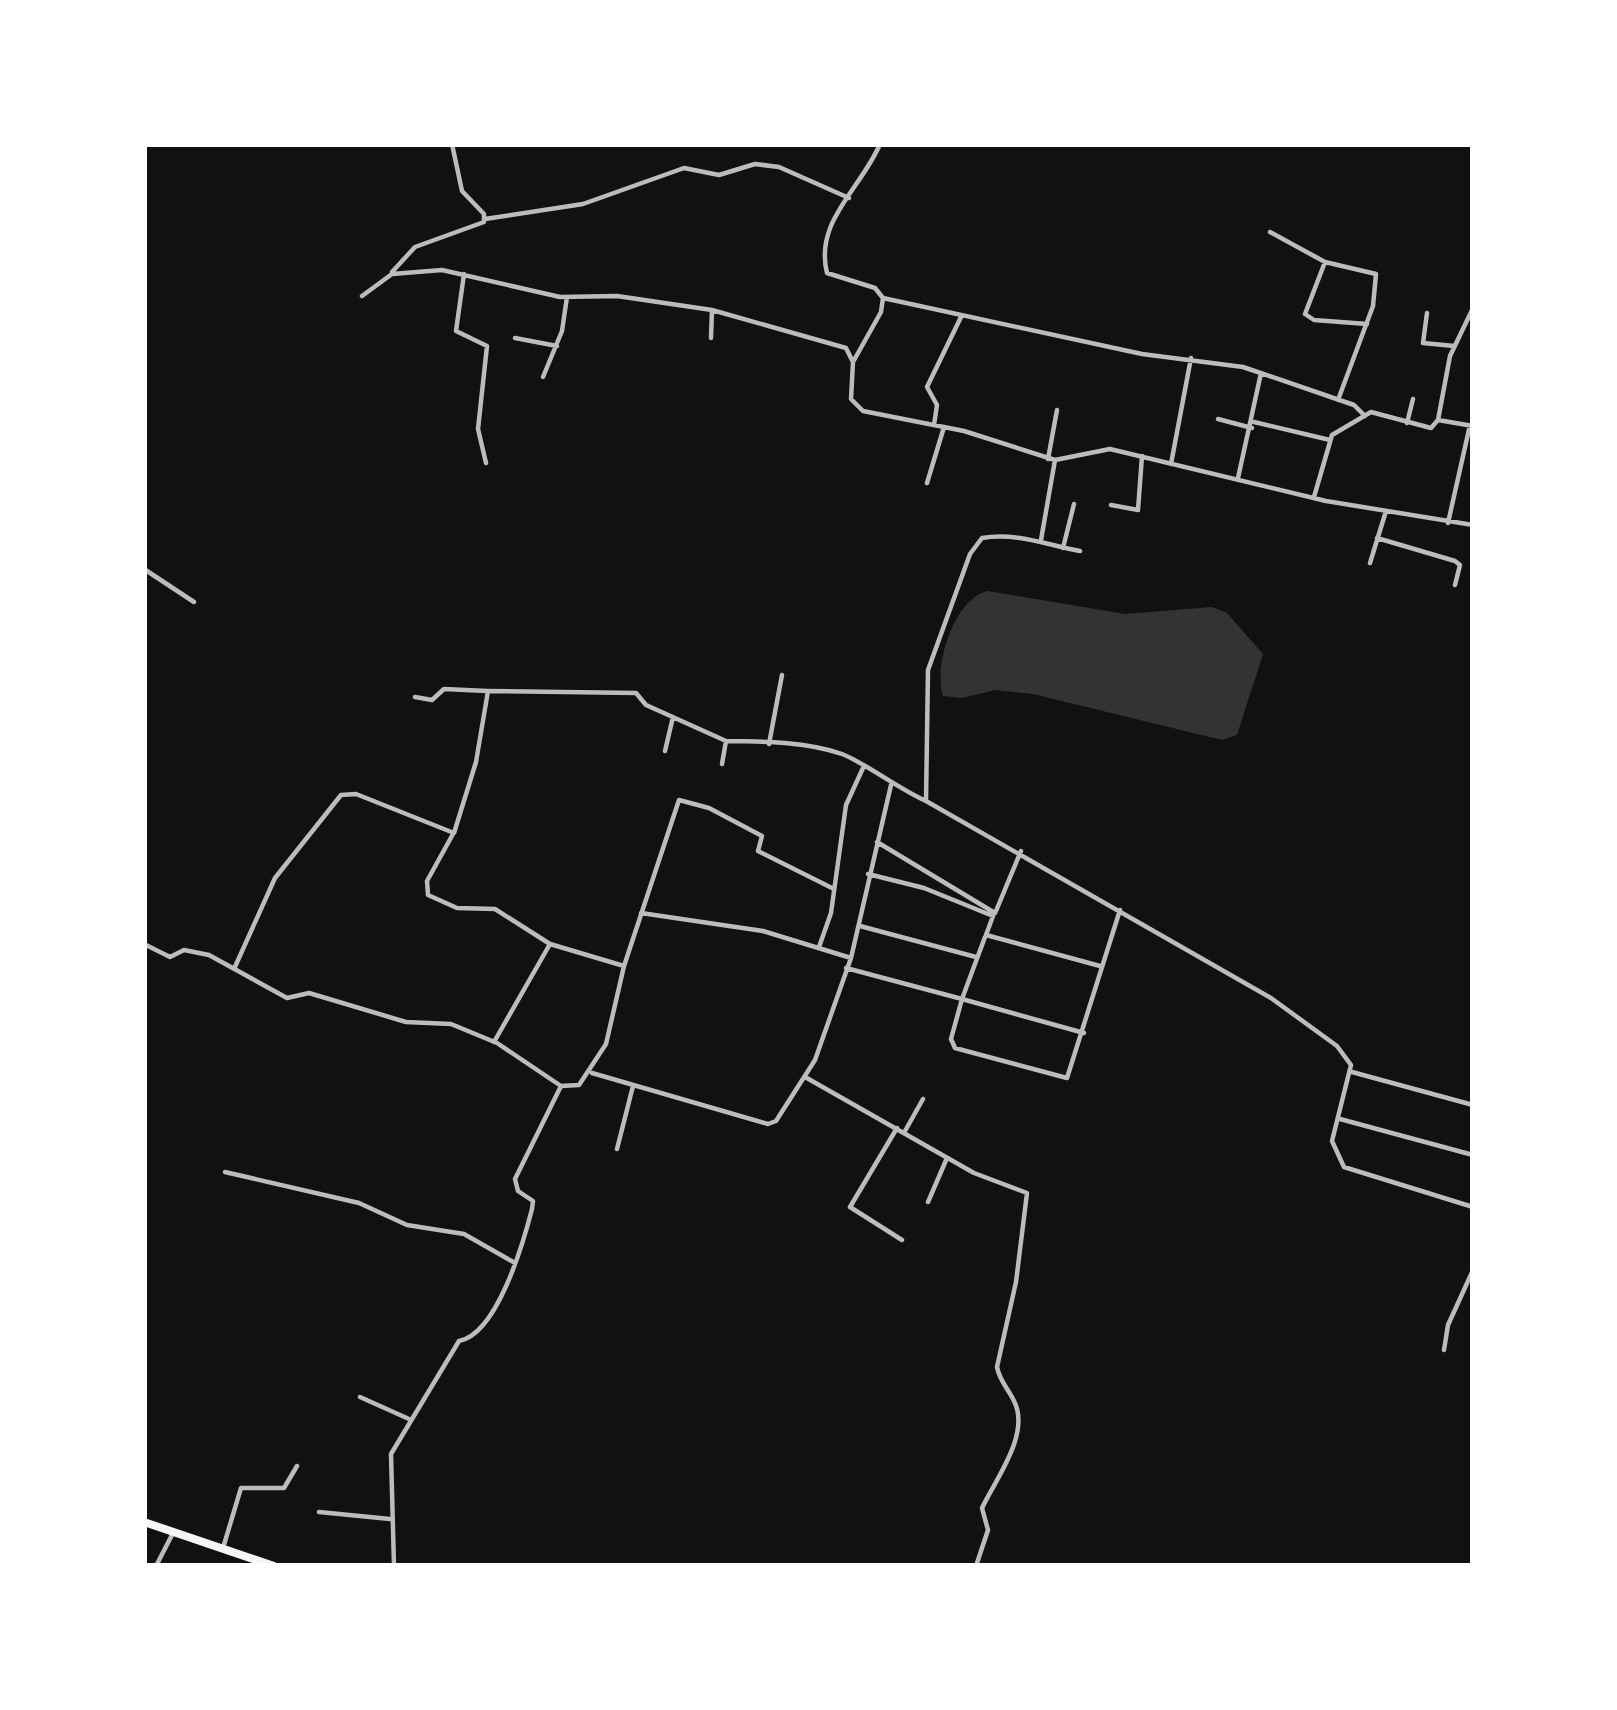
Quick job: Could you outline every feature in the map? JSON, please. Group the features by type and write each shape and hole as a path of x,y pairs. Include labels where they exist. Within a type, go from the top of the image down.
{"main road":[{"path":"144,1522 274,1566"}],"street":[{"path":"452,144 462,190 485,219"},
{"path":"880,144 826,230 821,251 827,273 875,288 883,298 1142,354 1191,357 1261,373 1337,400 1365,416"},
{"path":"362,296 392,274 399,259 419,244 476,227 485,219 583,204 684,168 718,175 755,164 779,167 849,198"},
{"path":"1270,232 1325,262 1376,274 1367,324 1337,400"},
{"path":"1325,262 1305,314 1314,320 1367,324"},
{"path":"392,274 442,270 567,297 617,296 712,310 841,346 853,362"},
{"path":"464,274 456,331 487,346 478,429 487,464"},
{"path":"543,377 557,346 567,297"},
{"path":"883,298 881,312 853,362 854,405 1051,459 1099,448 1313,497 1473,525"},
{"path":"1313,497 1330,440 1365,416 1377,411 1431,428 1438,420 1454,346 1473,308"},
{"path":"711,338 712,310"},
{"path":"1427,313 1423,343 1454,346"},
{"path":"934,425 937,405 927,387 962,316"},
{"path":"515,338 557,346"},
{"path":"1171,464 1191,357"},
{"path":"1238,479 1261,373"},
{"path":"1407,423 1413,399"},
{"path":"1041,540 1057,410"},
{"path":"1218,419 1330,440"},
{"path":"1438,420 1471,426 1448,523"},
{"path":"927,483 944,427"},
{"path":"1111,505 1138,510 1142,455"},
{"path":"1063,548 1074,504"},
{"path":"1370,562 1386,511"},
{"path":"926,801 928,670 970,554 982,538 993,536 1041,540 1080,551"},
{"path":"1377,538 1455,561 1460,565 1455,585"},
{"path":"144,569 194,602"},
{"path":"769,744 782,675"},
{"path":"415,697 432,700 448,689 636,693 646,705 726,741 838,753 1021,851 1316,1029 1345,1054 1352,1072 1332,1148 1344,1167 1473,1207"},
{"path":"488,692 472,777 454,833 424,891 457,908 495,909 550,944 624,967"},
{"path":"665,752 673,717"},
{"path":"722,764 726,741"},
{"path":"819,946 831,913 846,805 863,766"},
{"path":"592,1073 769,1124 778,1119 805,1077 851,958 891,785"},
{"path":"234,969 275,878 341,795 356,794 454,833"},
{"path":"144,944 170,957 184,950 209,955 272,994 287,998 309,993 406,1022 438,1021 494,1042 561,1086 583,1084 611,1028 624,967 680,800 709,808 762,836 758,851 832,888"},
{"path":"877,842 994,915"},
{"path":"1021,851 962,999 951,1039 959,1051 1067,1078 1120,910"},
{"path":"868,874 924,888 994,915"},
{"path":"641,914 763,931 851,958"},
{"path":"859,926 976,957"},
{"path":"986,935 1103,967"},
{"path":"494,1042 550,944"},
{"path":"846,968 1084,1033"},
{"path":"1352,1072 1473,1105"},
{"path":"805,1077 947,1158 1027,1196 1016,1282 997,1367 1016,1406 1017,1421 1006,1465 982,1508 988,1530 976,1566"},
{"path":"394,1566 389,1461 409,1419 459,1341 471,1338 487,1321 514,1263 533,1204 516,1189 515,1180 561,1086"},
{"path":"617,1149 632,1086"},
{"path":"904,1132 923,1100"},
{"path":"1340,1119 1473,1156"},
{"path":"897,1128 850,1208 902,1240"},
{"path":"928,1202 947,1158"},
{"path":"225,1172 369,1206 407,1226 464,1234 514,1263"},
{"path":"1444,1350 1448,1325 1473,1270"},
{"path":"360,1397 409,1419"},
{"path":"222,1549 241,1488 284,1488 297,1466"},
{"path":"319,1512 391,1519"},
{"path":"156,1566 173,1533"}],"shaded area":[{"path":"988,591 1125,614 1212,607 1227,613 1263,654 1237,735 1222,740 1033,694 995,690 962,698 943,696 941,668 949,635 965,606"}]}
